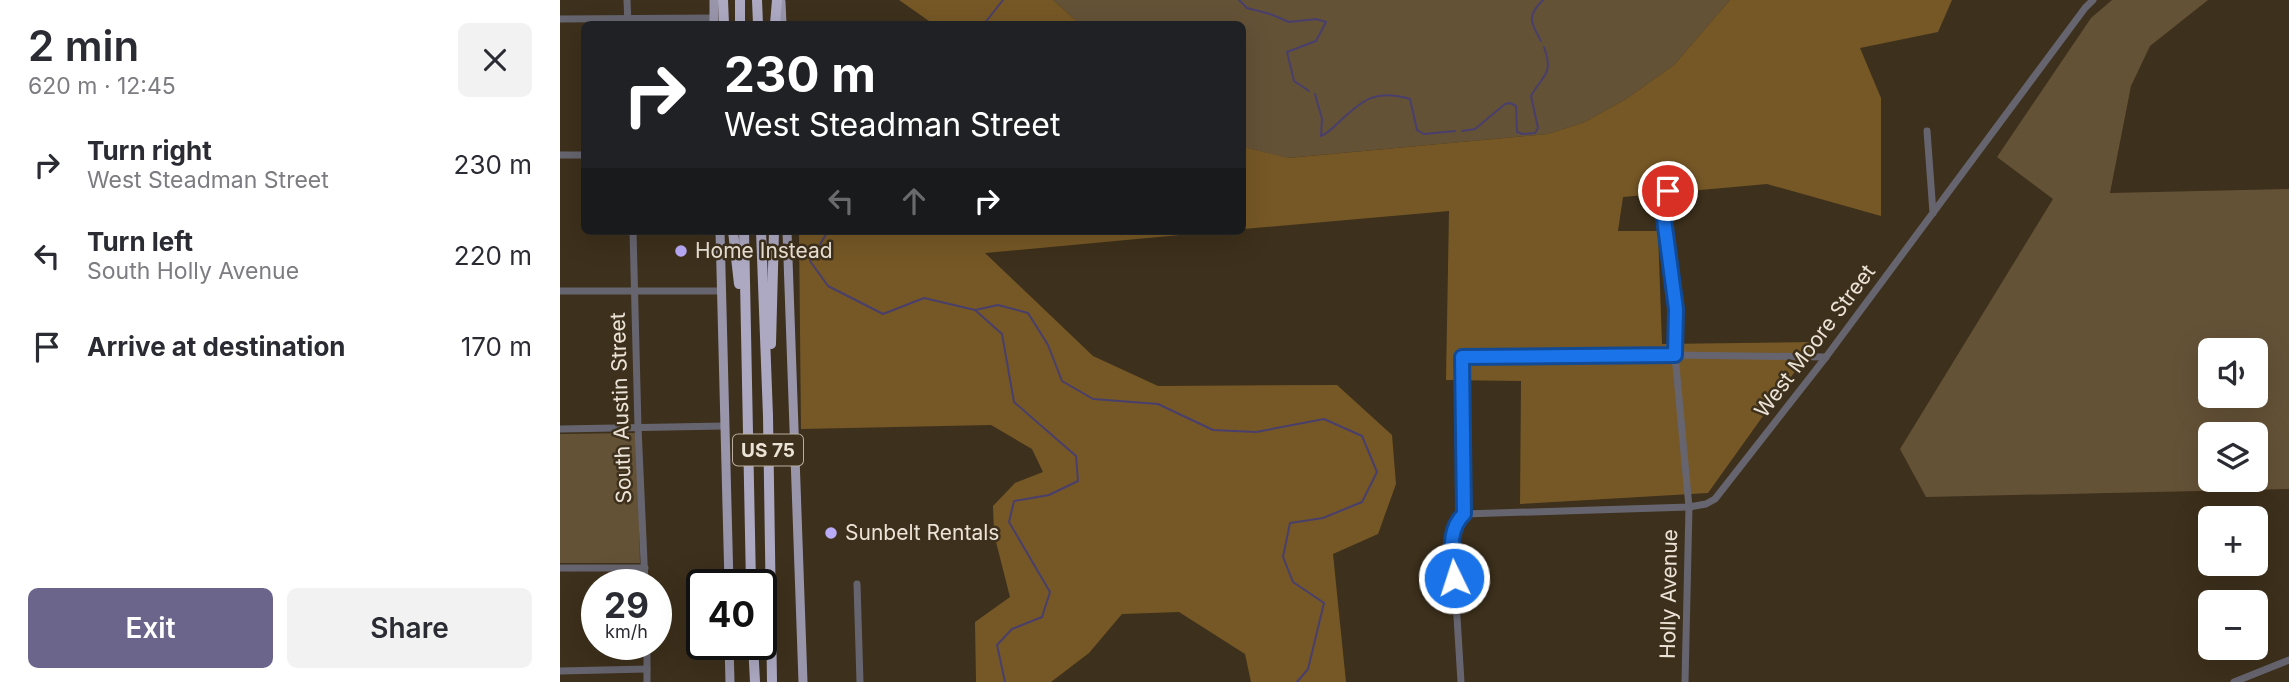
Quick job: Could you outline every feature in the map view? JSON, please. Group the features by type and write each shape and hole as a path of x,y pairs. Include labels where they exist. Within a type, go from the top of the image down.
{"highway":[{"path":"723,0 724,21"},
{"path":"740,0 740,21"},
{"path":"757,0 758,21"},
{"path":"776,21 779,0"},
{"path":"733,235 747,352"},
{"name":"US 75","path":"744,235 751,569"},
{"name":"US 75","path":"761,235 768,416 772,682"},
{"path":"768,416 774,235"}],"main road":[{"path":"714,0 714,21"},
{"path":"779,0 782,21"},
{"path":"720,235 729,569"},
{"path":"787,235 803,682"},
{"path":"729,660 730,682"}],"street":[{"path":"627,0 628,21"},
{"name":"West Moore Street","path":"1464,514 1689,506 1706,504 1723,492 2093,0"},
{"path":"560,19 714,21"},
{"path":"1927,131 1933,214"},
{"path":"560,155 581,155"},
{"name":"Holly Avenue","path":"1668,191 1662,204 1676,309 1675,355 1689,506 1685,682"},
{"name":"South Austin Street","path":"633,235 645,568"},
{"path":"560,291 721,290"},
{"path":"1461,682 1452,536 1456,522 1464,514 1462,357 1826,357"},
{"path":"560,429 724,426"},
{"path":"560,568 645,568"},
{"path":"857,584 860,682"},
{"path":"647,660 647,682"},
{"path":"2234,682 2289,660"},
{"path":"560,671 647,669"}],"shaded area":[{"path":"899,0 1053,0 1077,21 929,21"},
{"path":"1053,0 1730,0 1674,65 1626,99 1585,122 1548,134 1287,158 1246,148 1246,21 1077,21"},
{"path":"1730,0 1952,0 1938,32 1860,48 1881,98 1881,216 1767,184 1623,197 1618,231 1658,231 1662,344 1816,342 1708,493 1520,504 1521,381 1446,380 1449,211 1246,229 1246,148 1288,158 1548,134 1585,122 1626,99 1674,65"},
{"path":"2112,0 2208,0 2150,46 2131,86 2110,193 2289,189 2289,489 2268,489 2268,422 2198,422 2198,491 1926,497 1900,449 2053,199 1997,157 2091,18"},
{"path":"799,235 1180,235 985,253 1093,356 1158,386 1337,385 1392,435 1396,484 1378,534 1333,554 1346,682 1251,682 1245,654 1179,612 1122,614 1089,653 1051,682 976,682 975,622 1010,597 994,534 993,506 1015,483 1043,472 1032,449 991,425 801,429"},
{"path":"637,433 640,563 560,563 560,434"}],"waterway":[{"path":"986,21 1003,0"},
{"path":"1239,0 1247,8 1289,22 1316,19 1326,22 1316,41 1287,52 1294,81 1309,91"},
{"path":"1541,41 1532,15 1543,0"},
{"path":"1462,131 1475,129 1505,104 1510,103 1516,106 1517,132 1535,133 1538,128 1531,96 1546,74 1548,63 1544,47"},
{"path":"1315,94 1322,119 1321,136 1363,102 1388,95 1410,99 1417,130 1424,134 1455,131"},
{"path":"826,235 810,261 828,286 883,314 924,298 975,310 1002,334 1014,402 1076,456 1078,481 1049,495 1014,501 1009,522 1050,592 1042,617 1012,629 997,645 1005,682"},
{"path":"975,310 998,305 1028,313 1048,345 1062,381 1093,399 1158,404 1213,430 1256,432 1324,419 1362,436 1377,472 1362,502 1323,518 1290,523 1283,557 1293,582 1324,603 1308,669 1297,682"}],"place":[{"name":"Home Instead","path":"681,251"},
{"name":"Sunbelt Rentals","path":"831,533"}],"route":[{"path":"1454,578 1452,536 1456,522 1464,514 1462,357 1675,355 1676,309 1662,204 1668,191"}]}
